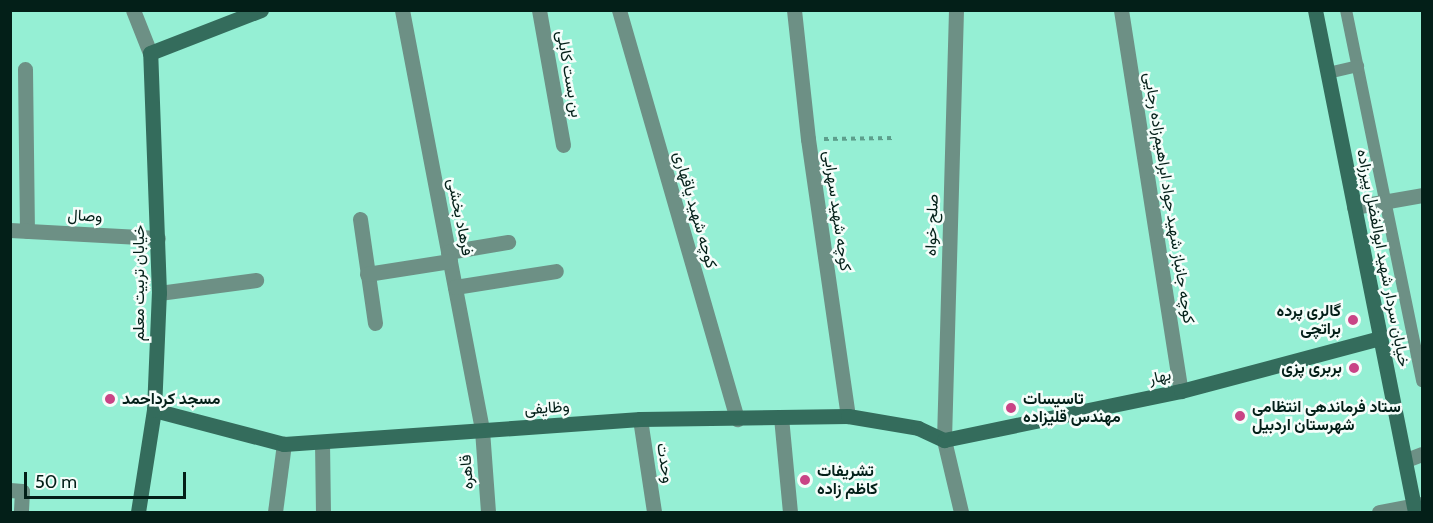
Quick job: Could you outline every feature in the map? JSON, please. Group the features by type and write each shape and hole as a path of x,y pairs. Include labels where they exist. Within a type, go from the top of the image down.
{"street":[{"path":"133,10 150,53 261,10"},
{"name":"فرهاد بخشی","path":"402,10 482,430"},
{"name":"بن بست کابلی","path":"539,10 563,145"},
{"name":"کوچه شهید یاقهاری","path":"619,10 737,419"},
{"name":"کوچه شهید سهرابی","path":"794,10 808,139 848,416"},
{"name":"صلح خواه","path":"956,10 944,440 961,513"},
{"name":"کوچه جانباز شهید جواد ابراهیم‌زاده رجایی","path":"1121,10 1181,391"},
{"name":"خیابان سردار شهید ابوالفضل پیرزاده","path":"1315,10 1380,338 1417,507"},
{"name":"خیابان تربیت معلم","path":"138,513 154,410 159,293 150,53"},
{"path":"25,69 27,231"},
{"path":"1354,207 1422,195"},
{"path":"360,219 375,323"},
{"name":"وصال","path":"10,230 158,238"},
{"path":"367,274 508,242"},
{"path":"455,287 556,271"},
{"path":"159,293 256,280"},
{"name":"بهار","path":"944,440 1181,391 1380,338"},
{"name":"وظایفی","path":"154,410 284,444 640,419 848,416 918,428 944,440"},
{"path":"781,417 790,513"},
{"name":"وحدت","path":"640,419 654,513"},
{"name":"قاهره","path":"482,430 488,513"},
{"path":"322,442 323,513"},
{"path":"275,513 284,444"},
{"path":"1406,460 1422,454"},
{"path":"10,490 22,491 21,513"},
{"path":"1379,513 1417,507"}],"lane":[{"path":"1346,10 1422,381"},
{"path":"1328,73 1358,66"}],"path":[{"path":"808,139 894,138"}],"place":[{"name":"گالری پرده براتچی","path":"1353,320"},
{"name":"بربری پزی","path":"1354,368"},
{"name":"مسجد کرداحمد","path":"110,399"},
{"name":"تاسیسات مهندس قلیزاده","path":"1011,408"},
{"name":"ستاد فرماندهی انتظامی شهرستان اردبیل","path":"1240,416"},
{"name":"تشریفات کاظم زاده","path":"805,480"}]}
